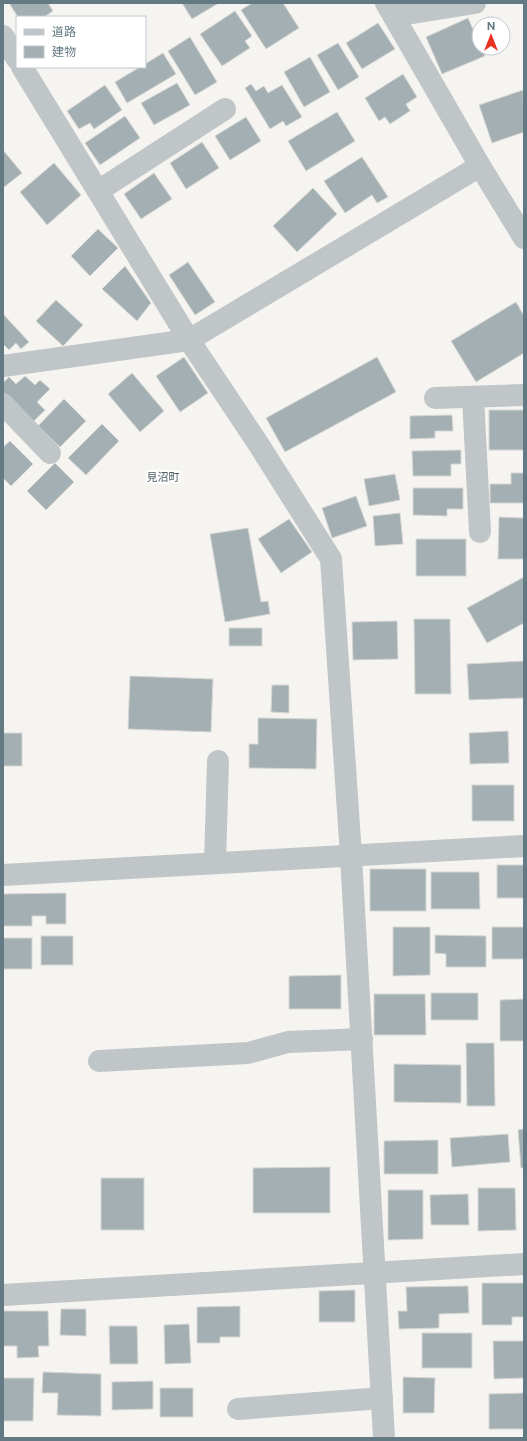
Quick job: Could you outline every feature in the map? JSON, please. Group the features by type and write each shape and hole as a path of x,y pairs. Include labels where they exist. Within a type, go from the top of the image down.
{"street":[{"path":"474,3 390,10 480,166 524,238"},
{"path":"3,36 16,57"},
{"path":"23,68 189,340 259,444 331,559 351,856 384,1438"},
{"path":"98,191 226,109"},
{"path":"3,366 189,340 480,166"},
{"path":"435,398 524,394"},
{"path":"473,397 480,532"},
{"path":"3,404 50,453"},
{"path":"215,863 218,761"},
{"path":"3,875 524,846"},
{"path":"99,1061 248,1053 288,1042 362,1039"},
{"path":"3,1295 524,1264"},
{"path":"238,1409 382,1398"}],"building":[{"path":"9,3 48,3 53,11 46,16 17,16"},
{"path":"182,3 219,3 192,19"},
{"path":"252,3 283,3 299,28 266,49 241,10"},
{"path":"235,11 252,36 245,41 250,48 222,66 200,34"},
{"path":"468,18 471,25 471,56 485,56 442,74 426,37"},
{"path":"378,23 395,49 362,69 346,43"},
{"path":"190,37 217,82 195,95 168,51"},
{"path":"338,43 359,77 338,90 317,55"},
{"path":"163,53 176,74 127,103 115,82 138,68 146,68 146,63"},
{"path":"310,57 330,92 304,107 284,72"},
{"path":"403,74 417,97 406,104 410,111 390,124 385,117 379,121 365,98"},
{"path":"177,83 190,105 154,125 141,103"},
{"path":"251,84 256,91 264,86 268,93 282,85 302,117 286,126 283,121 270,129 245,88"},
{"path":"105,85 122,110 94,129 90,123 79,129 67,111"},
{"path":"523,90 524,132 492,143 479,105"},
{"path":"337,112 355,141 306,171 288,141"},
{"path":"125,116 140,138 100,165 85,143"},
{"path":"246,117 261,141 230,160 215,136"},
{"path":"202,142 219,168 186,189 170,163"},
{"path":"3,150 22,173 3,188"},
{"path":"362,157 388,197 377,203 372,195 345,213 324,181"},
{"path":"54,163 81,195 47,225 20,192"},
{"path":"154,173 172,199 141,219 124,194"},
{"path":"313,188 337,214 297,252 273,226"},
{"path":"98,229 118,248 90,276 71,256"},
{"path":"188,262 215,302 195,315 169,275"},
{"path":"125,266 151,303 137,321 102,289"},
{"path":"56,300 83,325 63,346 36,321"},
{"path":"516,302 524,316 524,353 476,382 451,341"},
{"path":"3,314 29,342 21,349 16,343 9,350 3,344"},
{"path":"184,357 208,393 180,412 156,376"},
{"path":"377,357 396,392 285,452 266,418"},
{"path":"132,373 164,411 140,432 108,394"},
{"path":"25,376 35,385 40,380 50,389 37,402 45,410 33,422 3,392 3,383 9,377 16,384"},
{"path":"64,399 86,421 60,447 38,426"},
{"path":"489,410 524,410 524,450 489,450"},
{"path":"452,415 453,431 435,431 435,438 410,439 410,416"},
{"path":"102,424 119,441 86,475 68,458"},
{"path":"10,441 33,464 11,486 3,478 3,447"},
{"path":"461,450 461,464 451,464 451,476 413,476 412,451"},
{"path":"55,463 74,482 46,510 27,491"},
{"path":"511,473 524,473 524,503 490,503 490,484 511,484"},
{"path":"395,474 400,500 369,506 364,479"},
{"path":"413,488 463,488 463,509 447,509 447,516 413,515"},
{"path":"356,496 367,526 332,538 322,508"},
{"path":"400,513 403,544 375,546 373,516"},
{"path":"499,517 524,518 524,559 498,559"},
{"path":"289,519 312,552 281,573 258,539"},
{"path":"248,528 261,602 268,601 270,614 225,622 210,534"},
{"path":"416,539 466,539 466,576 416,576"},
{"path":"524,577 524,623 487,643 467,608"},
{"path":"414,619 450,619 451,694 415,694"},
{"path":"397,621 398,659 353,660 352,622"},
{"path":"229,628 262,628 262,646 229,646"},
{"path":"524,661 524,698 469,700 467,664"},
{"path":"130,676 213,679 211,732 128,729"},
{"path":"272,685 289,685 289,713 271,712"},
{"path":"258,718 317,719 316,769 249,768 249,744 258,744"},
{"path":"508,731 509,763 470,764 469,733"},
{"path":"3,733 22,733 22,766 3,766"},
{"path":"472,785 514,785 514,821 472,821"},
{"path":"497,865 524,865 524,898 497,898"},
{"path":"370,869 426,869 426,911 370,911"},
{"path":"431,872 479,872 480,909 431,909"},
{"path":"66,893 66,924 46,924 46,916 32,916 32,926 3,926 3,894"},
{"path":"393,927 430,927 430,975 393,976"},
{"path":"492,927 524,927 524,959 492,959"},
{"path":"435,935 486,936 486,967 446,967 446,954 435,953"},
{"path":"41,936 73,936 73,965 41,965"},
{"path":"3,938 32,938 32,969 3,969"},
{"path":"341,975 341,1009 289,1009 289,976"},
{"path":"431,993 478,993 478,1020 431,1020"},
{"path":"374,994 425,994 426,1035 374,1035"},
{"path":"524,999 524,1041 500,1041 500,1000"},
{"path":"466,1043 494,1043 495,1106 467,1106"},
{"path":"394,1064 461,1065 461,1103 394,1102"},
{"path":"524,1129 524,1168 521,1168 518,1130"},
{"path":"508,1134 510,1162 452,1167 450,1138"},
{"path":"438,1140 438,1174 384,1174 384,1141"},
{"path":"330,1167 330,1213 253,1213 253,1168"},
{"path":"101,1178 144,1178 144,1230 101,1230"},
{"path":"478,1188 515,1188 516,1230 478,1231"},
{"path":"388,1190 423,1190 423,1239 388,1240"},
{"path":"468,1194 469,1225 431,1225 430,1195"},
{"path":"482,1283 524,1283 524,1317 512,1317 512,1325 482,1325"},
{"path":"468,1286 469,1313 439,1314 439,1328 399,1329 398,1311 407,1311 406,1287"},
{"path":"355,1290 355,1322 319,1322 319,1291"},
{"path":"240,1306 240,1337 220,1337 220,1343 197,1343 197,1307"},
{"path":"61,1309 86,1309 86,1336 60,1335"},
{"path":"3,1311 48,1311 49,1346 38,1346 39,1357 17,1358 17,1346 3,1346"},
{"path":"189,1324 191,1363 165,1364 164,1325"},
{"path":"109,1326 137,1326 138,1364 110,1364"},
{"path":"422,1333 472,1333 472,1368 422,1368"},
{"path":"493,1341 524,1341 524,1378 494,1379"},
{"path":"43,1372 101,1374 101,1416 57,1415 58,1393 42,1393"},
{"path":"403,1377 435,1378 434,1413 403,1413"},
{"path":"3,1378 34,1378 33,1421 3,1421"},
{"path":"153,1381 153,1409 112,1410 112,1382"},
{"path":"160,1388 193,1388 193,1417 160,1417"},
{"path":"524,1393 524,1429 489,1429 489,1394"}],"district":[{"name":"見沼町","path":"163,477"}]}
